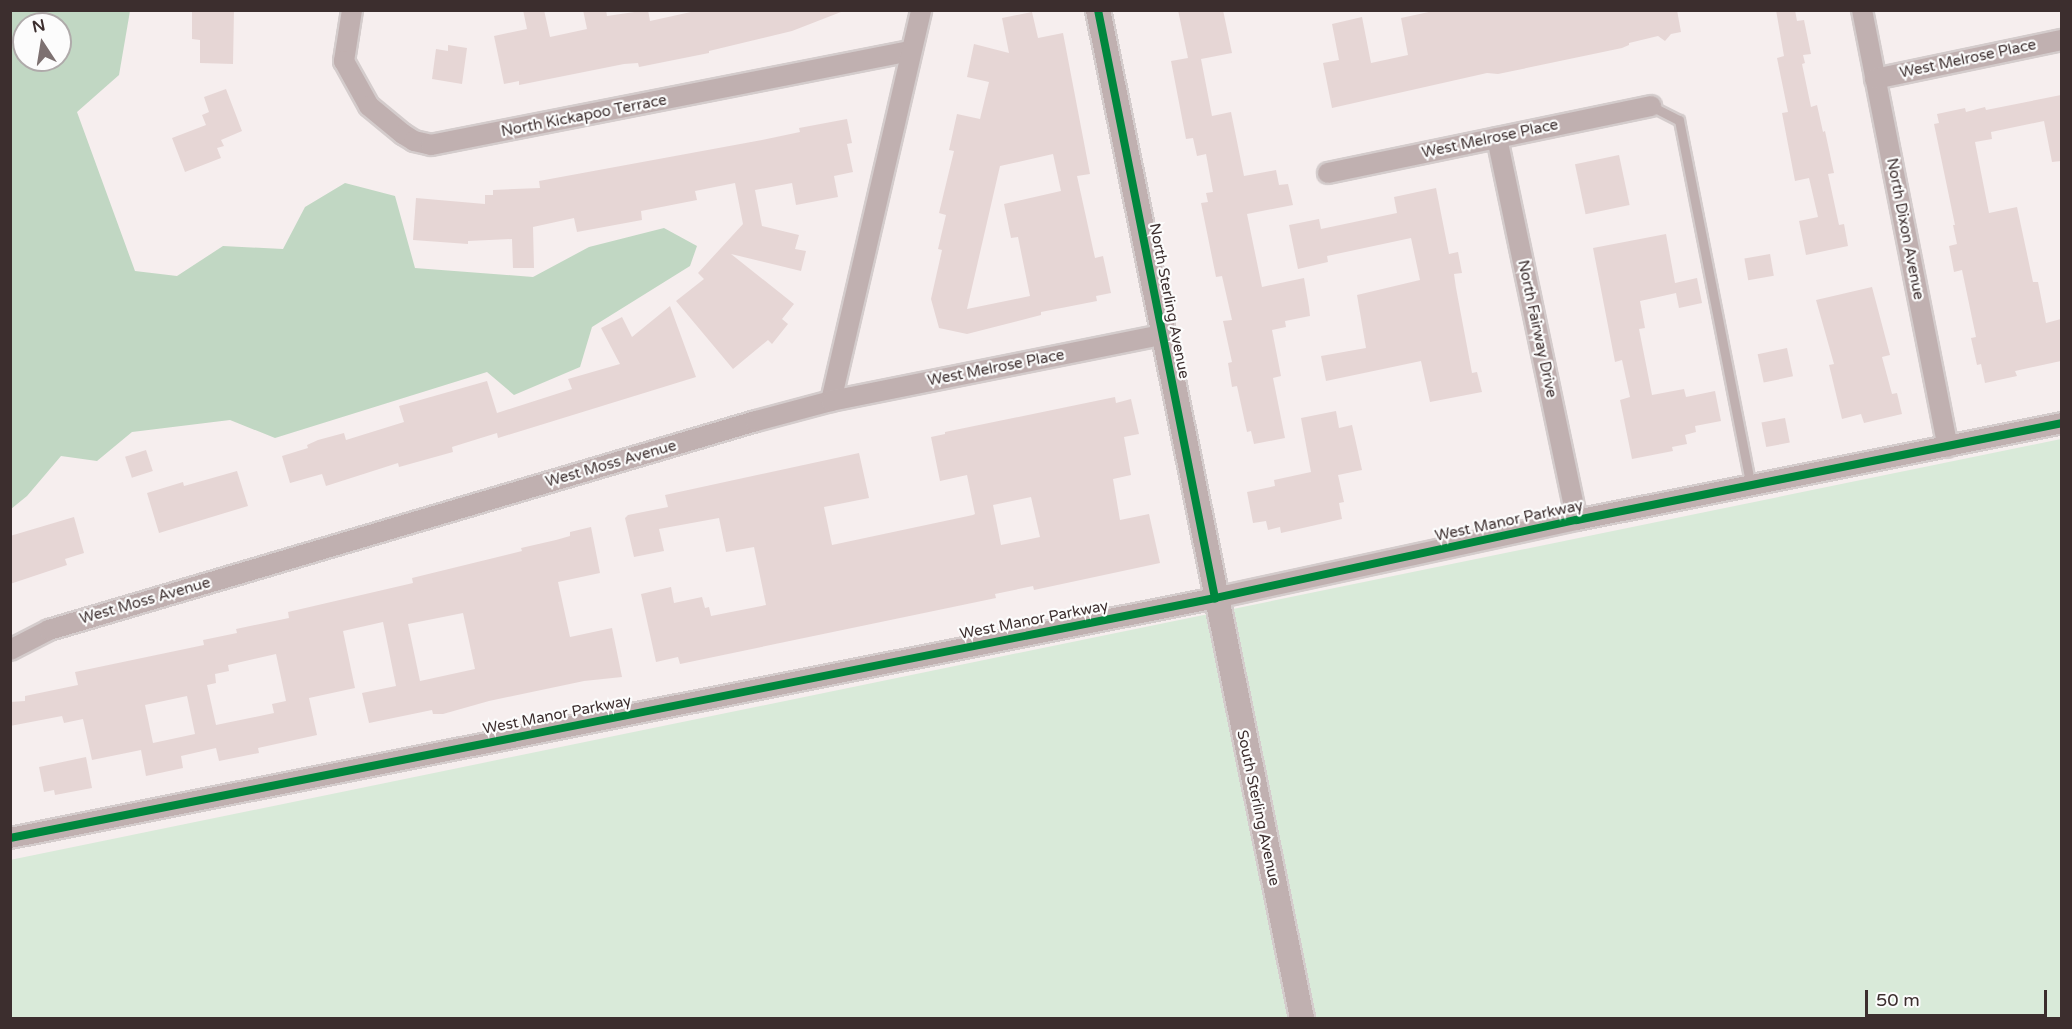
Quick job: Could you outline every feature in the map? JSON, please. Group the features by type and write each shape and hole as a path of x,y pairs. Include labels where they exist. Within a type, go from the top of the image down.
{"street":[{"name":"North Kickapoo Terrace","path":"352,10 344,61 369,106 403,134 431,145 910,51"},
{"path":"831,401 921,10"},
{"name":"North Sterling Avenue","path":"1098,10 1215,598"},
{"name":"North Dixon Avenue","path":"1862,10 1948,447"},
{"name":"West Melrose Place","path":"1875,79 2061,40"},
{"name":"West Melrose Place","path":"1328,173 1651,106"},
{"name":"North Fairway Drive","path":"1497,138 1577,520"},
{"name":"West Melrose Place","path":"831,401 1162,335"},
{"name":"West Moss Avenue","path":"10,650 49,630 756,421 831,401"},
{"name":"West Manor Parkway","path":"10,838 1215,598 1577,520 2061,423"},
{"name":"South Sterling Avenue","path":"1215,598 1302,1018"}],"lane":[{"path":"1651,106 1679,120 1751,486"}],"green space":[{"path":"11,10 130,11 119,75 77,112 135,271 177,276 223,246 283,249 305,207 345,183 395,196 415,268 533,277 589,247 664,228 697,246 690,266 592,327 580,367 514,395 487,372 275,438 230,420 132,432 97,461 61,456 27,496 11,509"},
{"path":"2061,439 2061,1018 11,1018 10,860"}],"building":[{"path":"192,10 234,10 233,64 200,63 200,40 192,39"},
{"path":"523,10 544,10 550,37 587,29 583,10 606,10 607,16 648,10 650,21 700,10 841,12 792,31 709,51 709,53 639,67 638,63 624,64 519,85 519,81 504,84 494,36 527,29"},
{"path":"1178,10 1223,10 1232,53 1201,59 1212,116 1231,112 1244,176 1276,170 1279,185 1288,184 1293,205 1247,214 1262,287 1304,278 1309,307 1310,316 1285,321 1286,327 1272,330 1281,376 1273,378 1285,438 1254,444 1251,431 1247,432 1237,386 1232,387 1228,363 1232,362 1223,321 1232,320 1222,276 1216,277 1201,203 1208,202 1206,193 1213,192 1206,154 1197,156 1193,138 1186,139 1171,61 1188,58"},
{"path":"1438,10 1677,10 1681,32 1671,34 1665,41 1658,36 1629,43 1622,48 1498,74 1487,73 1332,108 1323,63 1339,60 1332,24 1362,17 1371,63 1408,55 1401,18"},
{"path":"1776,10 1795,10 1797,21 1804,20 1811,54 1803,55 1805,63 1802,64 1811,107 1817,105 1823,132 1825,131 1834,173 1828,174 1839,225 1844,224 1848,246 1806,255 1799,221 1818,217 1809,178 1795,181 1782,113 1788,112 1777,58 1784,56"},
{"path":"1032,12 1038,38 1063,33 1090,174 1077,176 1095,258 1103,256 1111,293 1096,296 1097,301 1041,312 1041,315 967,334 939,328 931,299 942,250 938,249 946,215 939,213 954,151 949,150 957,114 980,119 989,82 967,77 974,44 1009,53 1002,18","holes":["1053,154 1061,191 1004,204 1011,238 1018,237 1030,296 967,309 1000,166"]},
{"path":"448,45 467,48 462,84 432,79 436,49 448,51"},
{"path":"226,89 242,131 221,140 224,146 217,148 221,158 185,172 172,138 206,125 202,115 209,112 204,97"},
{"path":"2061,95 2061,161 2052,162 2044,121 1991,132 1992,139 1975,142 1989,213 2017,207 2033,282 2038,282 2046,323 2061,319 2061,361 2015,371 2017,376 1985,383 1981,364 1977,365 1971,338 1976,337 1962,270 1954,272 1949,246 1957,244 1953,225 1955,225 1934,124 1939,123 1937,114 1965,108 1966,112 1985,107 1986,110"},
{"path":"847,119 852,143 847,144 853,172 834,176 838,197 796,205 792,183 755,190 762,226 799,235 795,249 806,251 801,271 731,254 794,304 782,319 788,324 772,344 768,340 733,369 676,301 704,279 698,273 743,224 735,183 695,191 697,200 641,211 642,220 577,232 574,218 533,227 534,268 513,268 512,239 468,241 468,244 413,240 416,198 485,204 485,195 493,195 493,190 540,188 539,181 762,140 800,132 799,128"},
{"path":"1619,155 1630,205 1586,214 1575,164"},
{"path":"1436,188 1449,254 1458,252 1462,273 1454,274 1456,288 1472,373 1477,372 1482,392 1430,402 1421,361 1326,381 1321,356 1366,348 1357,295 1420,280 1411,238 1327,256 1328,262 1298,269 1289,225 1319,219 1321,229 1397,213 1394,197"},
{"path":"1666,234 1675,283 1697,278 1702,303 1679,308 1676,293 1640,301 1645,328 1639,329 1652,395 1684,389 1686,397 1715,391 1721,421 1695,426 1696,432 1685,435 1687,444 1672,447 1673,451 1632,459 1620,400 1630,397 1622,360 1615,362 1593,248"},
{"path":"1770,254 1774,276 1748,280 1744,259"},
{"path":"1872,287 1890,355 1882,357 1892,394 1897,393 1902,414 1864,423 1861,414 1842,419 1829,365 1834,364 1816,300"},
{"path":"670,306 696,377 498,438 497,433 452,447 453,452 399,467 398,463 326,486 322,474 290,483 282,456 308,448 307,445 318,440 344,433 346,440 404,422 399,406 487,381 497,413 572,389 568,379 620,364 601,328 622,317 632,337"},
{"path":"1787,348 1793,376 1764,383 1758,354"},
{"path":"1115,397 1116,403 1131,399 1139,434 1124,437 1131,475 1113,479 1120,520 1149,514 1160,563 1034,590 1033,586 995,594 996,598 680,664 678,657 656,662 641,594 671,587 674,603 702,597 705,608 709,607 711,616 766,605 754,547 726,552 719,518 659,529 664,551 634,557 625,518 628,515 668,507 665,495 859,453 869,498 824,507 832,545 973,515 975,514 967,475 940,481 931,437 945,434 945,432","holes":["1031,497 1040,537 1001,545 993,505"]},
{"path":"1336,411 1339,428 1352,425 1362,470 1338,475 1344,502 1339,503 1342,519 1281,533 1280,527 1268,530 1266,521 1253,523 1247,492 1275,486 1274,480 1311,472 1301,418"},
{"path":"1785,418 1790,443 1766,447 1761,423"},
{"path":"146,450 153,471 132,478 125,457"},
{"path":"237,471 248,506 159,533 147,493 183,482 184,486"},
{"path":"74,517 84,553 65,559 67,565 10,584 10,536"},
{"path":"591,527 600,573 558,582 570,637 612,628 622,677 584,681 489,701 443,714 433,714 432,710 369,723 362,693 396,686 383,622 343,631 355,688 309,698 317,735 258,748 259,753 219,761 216,748 181,756 183,768 146,776 141,750 92,760 83,719 64,723 62,716 10,726 10,702 25,701 25,696 78,685 75,672 204,645 203,640 237,633 236,629 289,618 288,612 413,583 412,578 522,551 521,548 570,536 570,532","holes":["463,613 475,669 420,681 408,624","276,654 286,701 272,704 274,713 216,725 207,685 216,683 215,674 229,671 228,665","187,696 195,734 153,743 145,705"]},
{"path":"86,757 92,788 55,795 54,790 44,792 39,767"}],"cycle path":[{"path":"1098,10 1215,598"},
{"path":"10,838 1215,598 1577,520 2062,423"}]}
